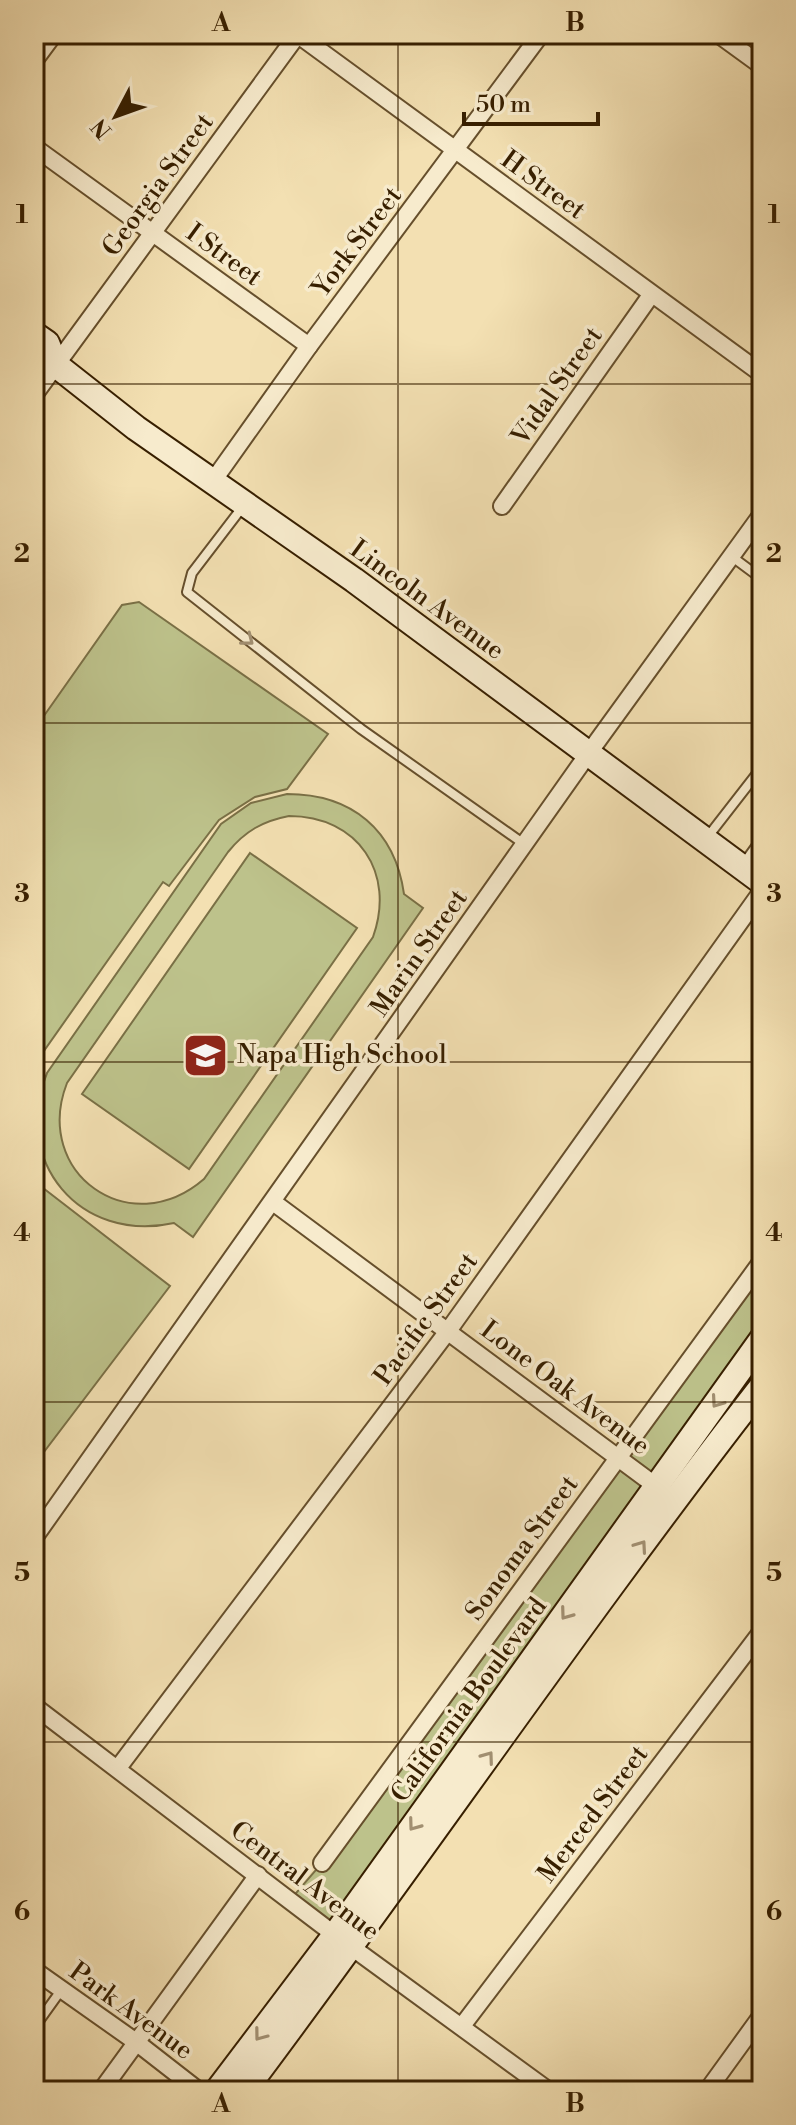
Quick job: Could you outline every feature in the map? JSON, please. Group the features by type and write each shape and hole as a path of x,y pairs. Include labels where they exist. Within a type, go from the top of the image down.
{"street":[{"path":"34,61 54,34"},
{"name":"H Street","path":"297,34 762,374"},
{"name":"Georgia Street","path":"34,395 45,365 152,233 297,34"},
{"name":"York Street","path":"213,481 309,346 541,34"},
{"path":"718,34 762,66"},
{"name":"I Street","path":"34,147 309,346"},
{"name":"Vidal Street","path":"502,506 651,295"},
{"name":"Lincoln Avenue","path":"34,334 47,343 45,365 354,580 762,882"},
{"name":"Marin Street","path":"34,1538 588,754 762,514"},
{"name":"Pacific Street","path":"118,1768 448,1331 762,891"},
{"name":"Lone Oak Avenue","path":"273,1202 665,1493"},
{"name":"Sonoma Street","path":"322,1863 762,1261"},
{"name":"California Boulevard","path":"217,2091 405,1869 665,1493 762,1339"},
{"name":"California Boulevard","path":"665,1493 762,1386"},
{"name":"Merced Street","path":"462,2026 762,1631"},
{"name":"Central Avenue","path":"34,1706 344,1941 549,2091"},
{"path":"101,2091 258,1875"},
{"name":"California Boulevard","path":"244,2091 344,1941"},
{"name":"Park Avenue","path":"34,1970 199,2091"},
{"path":"707,2091 762,2015"}],"lane":[{"path":"244,505 192,573 187,592 361,729 525,844"},
{"path":"731,556 762,579"},
{"path":"34,644 38,657 34,663"},
{"path":"705,840 762,767"},
{"path":"742,867 762,838"},
{"path":"34,2028 62,1989"}],"green space":[{"path":"139,602 328,734 287,789 255,797 219,820 169,886 163,882 34,1065 34,730 122,605"},
{"path":"287,794 331,801 350,809 380,834 399,871 404,894 423,908 193,1237 174,1223 140,1226 109,1221 83,1208 62,1189 47,1165 38,1137 38,1106 47,1073 221,824 251,803","holes":["289,816 334,826 352,837 366,852 375,871 379,891 379,913 373,937 204,1179 175,1197 146,1204 119,1200 95,1189 75,1170 63,1145 60,1116 67,1083 234,845 255,828 271,821"]},
{"path":"250,853 357,928 189,1169 82,1094"},
{"path":"34,1181 170,1286 34,1465"},
{"path":"762,1261 762,1339 335,1935 290,1900 322,1863"}],"place":[{"name":"Napa High School","path":"206,1055"}]}
